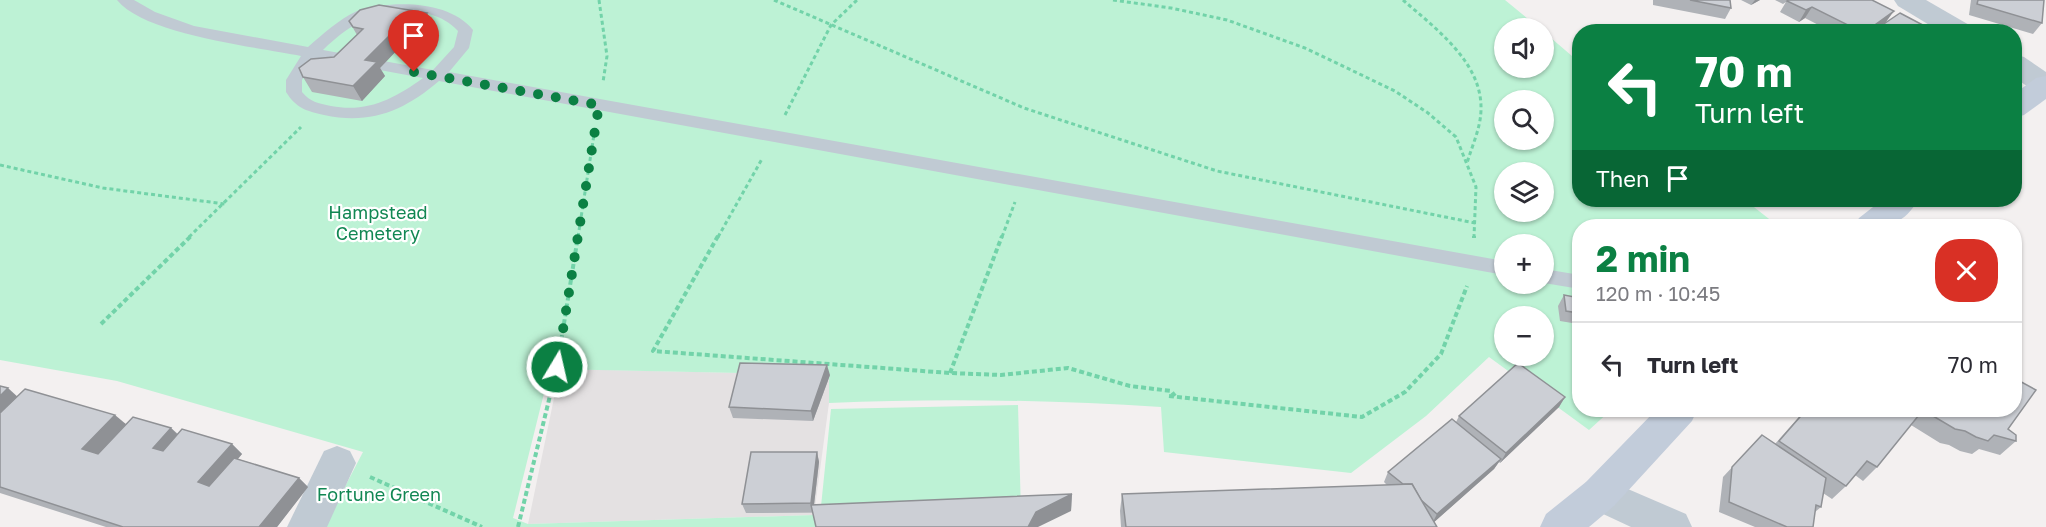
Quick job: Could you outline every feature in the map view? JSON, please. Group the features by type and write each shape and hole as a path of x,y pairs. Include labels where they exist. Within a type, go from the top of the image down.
{"main road":[{"path":"2022,102 2046,85"},
{"path":"1879,219 1893,207"},
{"path":"1560,527 1600,494 1672,417"}],"street":[{"path":"1907,0 1948,24"},
{"path":"2022,68 2046,85"},
{"path":"307,527 337,463"},
{"path":"1600,494 1672,527"}],"lane":[{"path":"124,0 140,12 178,27 1494,266"},
{"path":"398,6 429,8 454,16 466,30 461,47 435,75 411,94 384,108 362,115 319,109 302,103 295,93 296,74 312,52 338,28 363,14 398,6"},
{"path":"1554,278 1572,281"}],"path":[{"path":"518,527 557,367 607,56 599,0"},
{"path":"774,0 1024,108 1217,171 1474,224"},
{"path":"857,0 831,25 775,137 653,351 950,373 1001,375 1068,368 1130,386 1171,391 1172,396 1362,417 1405,392 1441,354 1475,263 1476,187 1456,137 1428,113 1395,91 1305,48 1227,20 1171,8 1113,0"},
{"path":"1403,0 1459,51 1475,81 1481,108 1467,163"},
{"path":"100,324 225,204 319,109"},
{"path":"0,165 103,188 225,204"},
{"path":"950,373 1022,182"},
{"path":"337,463 482,527"}],"shaded area":[{"path":"560,369 830,375 829,403 814,515 528,524"}],"green space":[{"name":"Hampstead Cemetery","path":"0,0 1505,0 1527,18 1494,18 1494,78 1554,78 1554,41 1572,56 1572,207 1754,207 1769,219 1572,219 1572,417 1603,417 1589,430 1501,366 1554,366 1554,306 1494,306 1494,361 1489,357 1426,416 1351,473 1164,452 1161,407 995,400 829,403 829,375 550,369 513,518 528,524 814,515 817,527 324,527 363,452 117,381 0,360"},
{"path":"1018,405 1021,512 820,516 831,409"}],"building":[{"path":"1690,0 1730,0 1731,8"},
{"path":"1872,0 1894,11 1876,24 1846,24 1812,7 1806,10 1787,1"},
{"path":"1978,0 2044,0 2042,23 1977,4"},
{"path":"379,5 427,13 405,34 393,32 365,60 377,62 353,86 303,77 299,68 311,59 334,57 363,29 353,27 349,21 360,10"},
{"path":"1900,13 1921,24 1884,24"},
{"path":"1564,295 1572,296 1572,312 1566,311"},
{"path":"740,363 827,365 811,411 729,407"},
{"path":"1515,366 1522,366 1565,397 1506,453 1459,416"},
{"path":"2022,382 2036,390 2022,410"},
{"path":"0,386 8,388 0,396"},
{"path":"25,389 115,415 82,449 98,454 133,417 171,428 153,448 163,451 182,429 232,444 198,482 209,486 234,458 299,478 259,527 123,527 0,487 0,413"},
{"path":"1800,417 1917,417 1877,467 1867,461 1846,486 1779,441"},
{"path":"1935,417 2017,417 2008,429 2016,435 2016,441 1994,435 1988,441 1955,429"},
{"path":"1452,419 1501,459 1437,514 1421,500 1412,484 1403,484 1388,472"},
{"path":"1762,435 1826,478 1821,507 1816,505 1813,527 1787,527 1729,502 1732,467"},
{"path":"751,452 817,452 811,503 742,504"},
{"path":"1412,484 1437,527 1126,527 1122,494"},
{"path":"1072,494 1036,512 1028,527 816,527 811,505"}],"route":[{"path":"414,72 599,105 557,367"}],"park label":[{"name":"Fortune Green","path":"379,495"}]}
